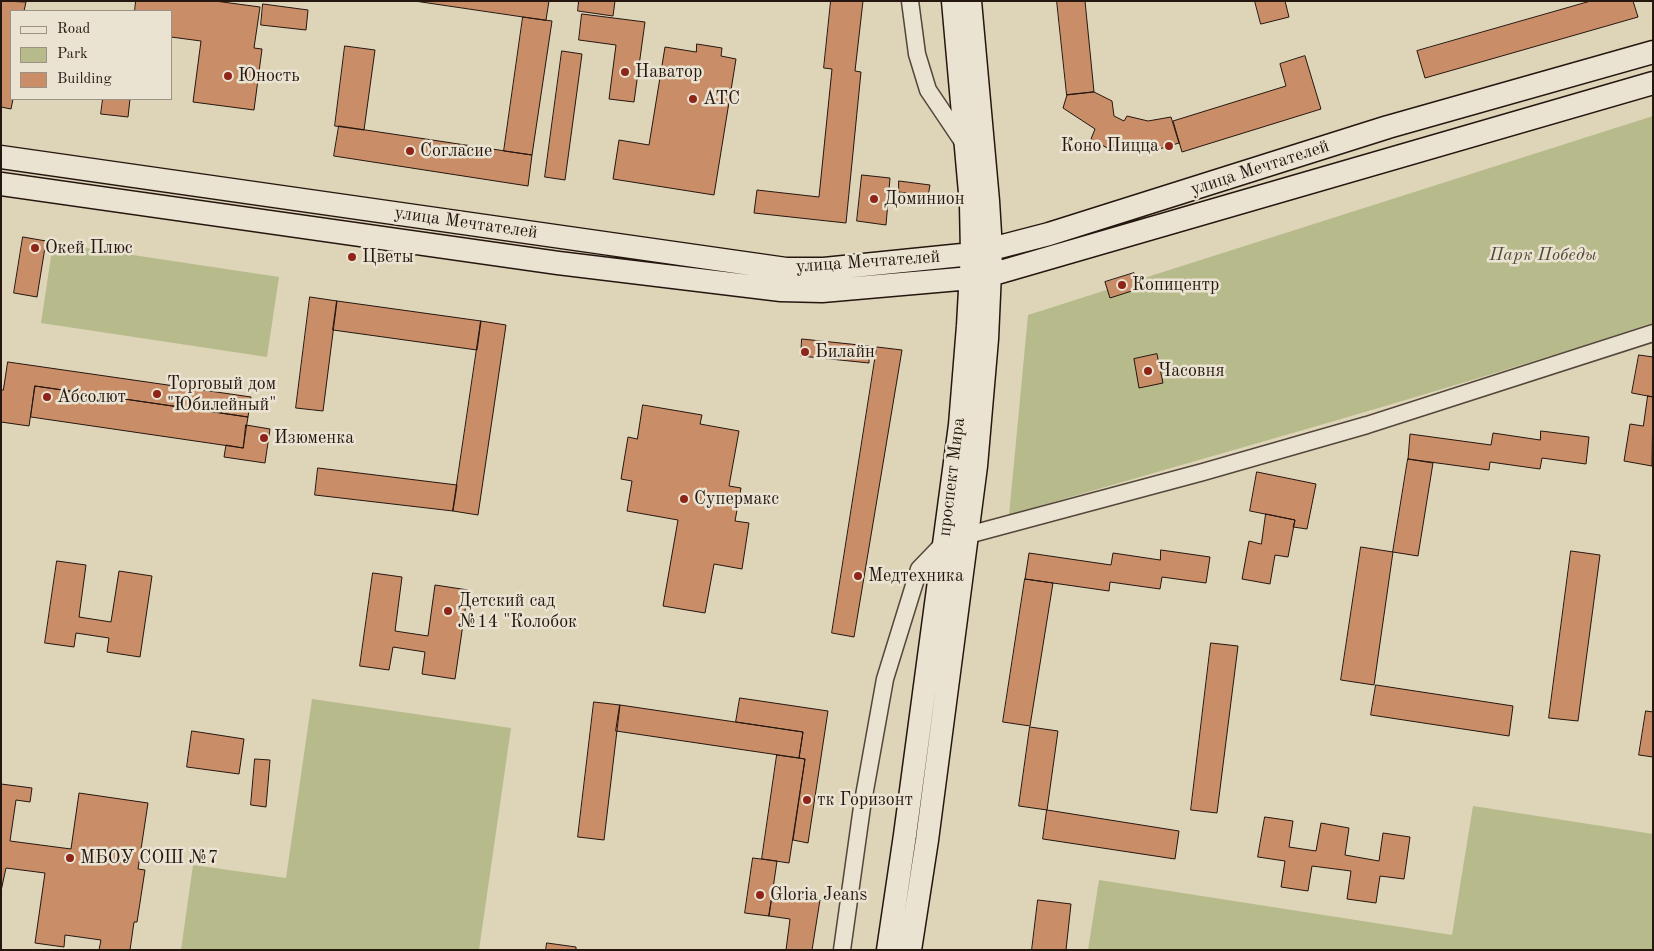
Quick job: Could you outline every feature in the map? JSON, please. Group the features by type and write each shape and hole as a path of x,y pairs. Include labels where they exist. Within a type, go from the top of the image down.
{"street":[{"path":"910,1 917,54 928,90 966,146"},
{"name":"проспект Мира","path":"953,1 971,204 981,252"},
{"name":"проспект Мира","path":"910,950 928,830 976,466 981,252 988,201 970,1"},
{"name":"улица Мечтателей","path":"1,157 786,269 824,270 981,252 1049,234 1388,127 1653,52"},
{"name":"улица Мечтателей","path":"1,184 558,263 781,290 822,291 981,276 1653,83"},
{"name":"проспект Мира","path":"888,950 907,825 981,276"},
{"path":"968,535 1354,429 1653,333"},
{"path":"842,950 862,807 885,679 919,569 944,543"}],"green space":[{"name":"Парк Победы","path":"1653,116 1653,323 1412,398 1009,515 1028,315"},
{"path":"53,243 279,277 267,357 41,323"},
{"path":"312,699 511,728 479,950 181,950 193,865 286,878"},
{"path":"1473,806 1653,834 1653,950 1088,950 1099,880 1452,935"}],"building":[{"path":"1,1 26,2 24,10 10,10 10,100 13,100 11,109 1,107"},
{"name":"Юность","path":"136,1 215,1 260,7 254,48 262,49 254,110 193,102 201,41 172,37 172,10 135,10"},
{"path":"415,1 549,1 546,20"},
{"path":"579,1 615,1 613,16 578,11"},
{"path":"831,1 863,1 855,71 861,72 846,223 754,213 757,190 819,197 832,69 824,68"},
{"path":"1057,1 1085,1 1094,92 1067,95"},
{"path":"1255,1 1285,1 1289,17 1261,24"},
{"path":"1591,1 1633,1 1638,17 1425,78 1417,51"},
{"path":"263,4 308,10 306,30 261,25"},
{"name":"Наватор","path":"582,14 645,22 634,102 609,99 616,45 579,40"},
{"path":"523,17 552,21 532,155 504,151"},
{"name":"АТС","path":"697,44 722,48 721,56 736,59 714,195 613,179 619,140 649,145 665,47 696,52"},
{"path":"345,46 375,50 364,130 335,126"},
{"path":"562,51 582,54 565,180 545,177"},
{"path":"1305,56 1321,109 1182,152 1173,121 1286,86 1280,64"},
{"path":"1094,92 1112,101 1114,116 1124,121 1127,116 1148,121 1171,117 1179,143 1156,150 1152,145 1138,153 1125,147 1124,141 1118,139 1111,150 1091,139 1095,129 1063,108 1067,95"},
{"path":"103,100 130,100 128,117 101,114"},
{"path":"339,126 532,155 528,186 334,156"},
{"name":"Доминион","path":"862,175 890,178 886,225 857,221"},
{"path":"899,181 930,185 928,196 899,192"},
{"path":"23,237 46,241 37,297 14,293"},
{"name":"Копицентр","path":"1134,273 1138,289 1110,298 1105,282"},
{"path":"310,297 337,301 323,411 296,408"},
{"path":"337,301 481,321 477,350 333,330"},
{"path":"481,321 506,325 478,515 453,511"},
{"path":"802,339 869,346 869,363 801,356"},
{"path":"877,347 902,350 854,637 832,633"},
{"name":"Часовня","path":"1157,354 1163,383 1139,388 1134,359"},
{"path":"1639,355 1653,357 1653,397 1632,393"},
{"name":"Торговый дом \"Юбилейный\"","path":"8,362 251,397 248,417 35,386 29,426 1,422 1,390 3,390"},
{"path":"35,386 248,417 243,448 31,417"},
{"path":"1648,396 1653,397 1652,466 1624,461 1630,424 1643,426"},
{"name":"Супермакс","path":"643,405 702,415 700,424 739,431 729,486 741,488 735,521 749,523 742,569 714,564 705,613 663,606 678,520 627,511 632,481 621,479 628,437 637,439"},
{"path":"246,425 270,429 265,463 224,457 226,445 243,448"},
{"path":"1541,431 1589,437 1586,464 1542,458 1540,469 1490,462 1489,470 1408,459 1410,434 1491,445 1493,433 1540,440"},
{"path":"1408,459 1433,463 1418,556 1393,552"},
{"path":"318,468 457,485 453,511 315,495"},
{"path":"1257,472 1316,484 1307,529 1293,527 1295,520 1250,511"},
{"path":"1266,514 1295,520 1288,557 1275,555 1270,584 1242,579 1249,541 1261,544"},
{"path":"1361,547 1393,552 1374,685 1341,680"},
{"path":"1161,550 1210,557 1206,583 1162,577 1160,589 1110,582 1109,591 1025,579 1029,553 1111,565 1113,553 1160,560"},
{"path":"1571,551 1600,555 1578,721 1549,718"},
{"path":"57,561 86,565 79,617 111,622 119,571 152,576 140,657 107,652 109,638 76,633 74,647 45,643"},
{"name":"Детский сад №14 \"Колобок","path":"373,573 402,577 395,631 428,636 435,585 468,590 455,679 422,674 425,652 393,647 389,670 360,666"},
{"path":"1025,579 1053,583 1030,726 1003,722"},
{"path":"1211,643 1238,646 1217,813 1191,810"},
{"path":"1376,685 1513,706 1509,736 1371,715"},
{"name":"тк Горизонт","path":"740,698 828,711 808,843 793,840 805,759 799,758 803,732 736,722"},
{"path":"594,702 620,705 604,840 578,837"},
{"path":"620,705 803,732 799,758 616,731"},
{"path":"1646,711 1653,712 1653,757 1639,755"},
{"path":"1030,727 1058,731 1047,810 1019,806"},
{"path":"192,731 244,739 239,774 187,767"},
{"path":"777,755 805,759 789,863 762,859"},
{"path":"255,759 270,760 266,807 251,805"},
{"name":"МБОУ СОШ №7","path":"1,784 32,788 30,802 16,800 10,841 71,849 79,793 148,803 138,869 145,870 137,922 134,922 130,950 99,950 101,940 65,935 64,947 35,943 45,873 6,868 1,891"},
{"path":"1047,810 1179,831 1175,859 1043,839"},
{"path":"1265,817 1293,821 1289,847 1316,851 1321,823 1349,828 1345,855 1379,861 1383,833 1410,837 1404,879 1380,876 1376,903 1347,899 1351,871 1312,866 1308,891 1281,887 1285,861 1258,857"},
{"path":"753,858 777,861 769,916 745,913"},
{"path":"773,893 820,900 812,950 786,950 790,919 769,916"},
{"path":"1038,900 1071,904 1066,950 1032,950"},
{"path":"547,943 576,947 576,950 546,950"}],"place":[{"name":"Наватор","path":"625,72"},
{"name":"Юность","path":"228,76"},
{"name":"АТС","path":"693,99"},
{"name":"Коно Пицца","path":"1169,146"},
{"name":"Согласие","path":"410,151"},
{"name":"Доминион","path":"874,199"},
{"name":"Окей Плюс","path":"35,248"},
{"name":"Цветы","path":"352,257"},
{"name":"Копицентр","path":"1122,285"},
{"name":"Билайн","path":"805,352"},
{"name":"Часовня","path":"1148,371"},
{"name":"Торговый дом \"Юбилейный\"","path":"157,394"},
{"name":"Абсолют","path":"47,397"},
{"name":"Изюменка","path":"264,438"},
{"name":"Супермакс","path":"684,499"},
{"name":"Медтехника","path":"858,576"},
{"name":"Детский сад №14 \"Колобок","path":"448,611"},
{"name":"тк Горизонт","path":"807,800"},
{"name":"МБОУ СОШ №7","path":"70,858"},
{"name":"Gloria Jeans","path":"760,895"}]}
